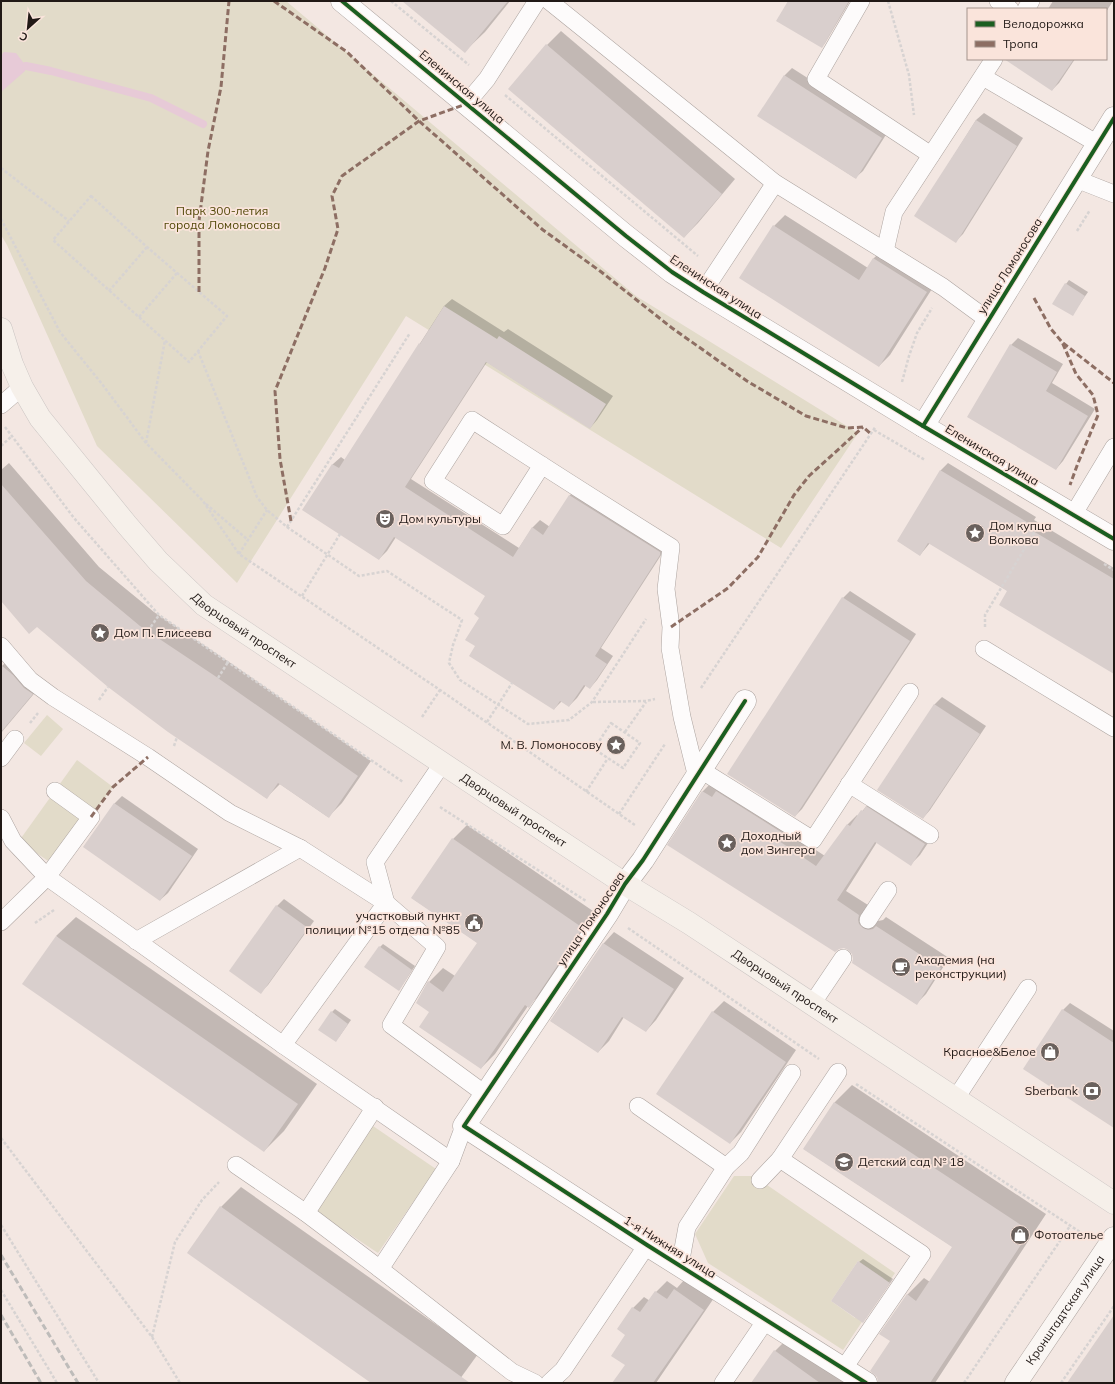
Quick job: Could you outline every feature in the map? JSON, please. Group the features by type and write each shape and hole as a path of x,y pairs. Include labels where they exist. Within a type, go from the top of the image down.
{"main road":[{"name":"Дворцовый проспект","path":"1,329 12,364 22,387 40,418 66,452 158,561 204,605 442,764 625,884 689,923 1114,1203"}],"street":[{"name":"Еленинская улица","path":"342,1 626,236 672,272 923,426 1114,539"},
{"name":"улица Ломоносова","path":"923,426 1114,118"},
{"name":"улица Ломоносова","path":"464,1126 625,884 643,860 745,701"},
{"name":"1-я Нижняя улица","path":"464,1126 647,1245 866,1383"},
{"name":"Кронштадтская улица","path":"1016,1383 1110,1244"}],"lane":[{"path":"466,104 487,79 538,1"},
{"path":"549,1 775,183 943,287 988,320"},
{"path":"861,1 816,79 931,154"},
{"path":"998,1 1008,8"},
{"path":"885,250 894,212 993,60"},
{"path":"983,77 1098,144"},
{"path":"1076,178 1109,191"},
{"path":"703,292 775,183"},
{"path":"1,405 22,387"},
{"path":"542,465 503,526 434,481 472,420 671,547 666,589 671,627 670,648 682,718 699,774 813,840 910,692"},
{"path":"1073,515 1114,447"},
{"path":"1,646 30,680 53,697 230,813 300,848 386,903 437,947 391,1024 485,1094"},
{"path":"984,649 1114,728"},
{"path":"1,758 15,739"},
{"path":"386,903 375,862 442,764"},
{"path":"850,784 930,835"},
{"path":"1,922 46,877 91,817 55,791"},
{"path":"1,818 13,841 46,877 451,1161"},
{"path":"136,941 300,848"},
{"path":"868,920 888,890"},
{"path":"284,1045 386,903"},
{"path":"812,1004 843,958"},
{"path":"956,1098 1028,988"},
{"path":"760,1180 780,1159 838,1072"},
{"path":"680,1265 687,1227 726,1167 741,1153 792,1073"},
{"path":"638,1106 726,1167"},
{"path":"306,1213 376,1107"},
{"path":"380,1269 451,1161 464,1126"},
{"path":"780,1159 922,1254 844,1368"},
{"path":"236,1165 306,1213 380,1269 508,1378 535,1383"},
{"path":"549,1383 563,1370 647,1245"},
{"path":"723,1383 766,1320"}],"path":[{"path":"391,1 487,79 716,271"},
{"path":"888,1 909,75 914,117"},
{"path":"1,168 69,221"},
{"path":"1075,234 1109,191"},
{"path":"91,196 227,316 189,362 53,240 69,221 91,196"},
{"path":"1,219 60,332 102,384 146,443 203,501 248,540"},
{"path":"109,291 147,247"},
{"path":"139,317 177,273"},
{"path":"901,384 917,334 943,287"},
{"path":"287,527 410,333"},
{"path":"146,443 165,340"},
{"path":"198,351 257,497 266,510 287,527 359,576 388,571 462,620 453,645 449,663 460,680 528,724 569,720 592,702 666,589"},
{"path":"1,421 74,518 159,615 422,795 606,914 838,1072 1070,1226 1110,1244"},
{"path":"718,663 871,434"},
{"path":"1,446 12,436"},
{"path":"203,501 240,554 487,722 630,822"},
{"path":"240,554 266,510"},
{"path":"984,649 985,615 1038,526"},
{"path":"302,596 340,534"},
{"path":"148,631 159,615"},
{"path":"218,678 228,662"},
{"path":"487,722 512,683"},
{"path":"422,717 440,690"},
{"path":"592,702 646,701 668,696 682,718"},
{"path":"15,739 53,697"},
{"path":"625,732 646,701"},
{"path":"611,723 640,743 623,768 608,758 594,749 611,723"},
{"path":"586,792 608,758"},
{"path":"619,814 630,797"},
{"path":"1,1138 152,1337 180,1383"},
{"path":"152,1337 174,1242 202,1200 236,1165"},
{"path":"1,1225 99,1383"},
{"path":"964,1383 1070,1226"},
{"path":"1,1290 57,1383"},
{"path":"1061,1383 1114,1306"}],"green space":[{"name":"Парк 300-летия города Ломоносова","path":"1,1 286,1 636,296 858,433 781,548 406,316 237,583 97,446 7,245 1,235"},
{"path":"47,715 63,729 41,756 24,743"},
{"path":"77,760 113,787 54,865 19,841"},
{"path":"373,1126 436,1169 378,1253 315,1211"},
{"path":"734,1176 754,1176 895,1273 843,1350 708,1263 695,1234","holes":["858,1261 883,1278 855,1318 831,1301"]}],"shaded area":[{"path":"4,52 16,53 26,66 25,71 1,92 1,55"}],"building":[{"path":"402,1 508,1 465,53"},
{"path":"788,1 849,1 822,48 776,21"},
{"path":"546,44 722,194 684,238 508,89"},
{"path":"1006,60 1073,60 1052,91"},
{"path":"784,75 882,138 856,179 757,116"},
{"path":"976,120 1017,146 956,243 914,216"},
{"path":"773,225 859,280 873,258 927,292 879,367 739,278"},
{"path":"1065,283 1085,296 1073,316 1052,304"},
{"name":"Дом культуры","path":"444,306 497,339 499,336 606,404 590,429 486,362 405,487 513,557 532,527 543,535 569,495 660,552 660,555 595,656 607,664 590,689 584,685 569,707 560,701 554,710 469,656 475,646 465,640 479,618 474,614 485,596 394,537 379,560 302,510 332,464 339,468"},
{"path":"1010,344 1057,372 1046,391 1088,416 1056,470 967,417"},
{"path":"940,470 1030,524 1028,528 1114,579 1114,674 999,605 1007,591 928,543 920,556 897,541"},
{"path":"1,484 86,581 140,626 215,676 358,776 329,818 278,783 267,799 168,732 108,687 37,627 29,634 1,601"},
{"path":"842,597 910,641 795,817 727,774"},
{"path":"1,665 13,675 24,688 33,694 1,732"},
{"path":"934,704 980,734 923,819 877,790"},
{"path":"702,791 712,797 716,791 784,834 779,841 816,866 847,824 850,826 861,810 863,811 866,806 925,844 911,866 875,842 837,900 859,915 859,924 863,928 868,930 873,929 876,926 941,968 917,1005 852,963 852,954 848,950 844,948 835,952 667,845"},
{"path":"114,803 192,856 160,901 83,847"},
{"path":"452,838 580,926 579,927 582,929 529,1008 525,1005 481,1069 419,1027 429,1012 416,1003 428,981 443,992 477,943 411,898"},
{"path":"276,905 308,928 261,994 229,971"},
{"path":"56,936 298,1104 264,1152 22,984"},
{"path":"603,943 674,989 646,1032 622,1017 598,1053 550,1021"},
{"path":"379,946 412,970 399,991 364,967"},
{"path":"1062,1009 1114,1043 1114,1128 1023,1069"},
{"path":"331,1011 348,1024 336,1042 318,1030"},
{"path":"712,1011 786,1062 730,1144 656,1094"},
{"path":"834,1102 1030,1231 930,1383 878,1383 877,1377 870,1371 890,1341 879,1334 907,1294 916,1301 952,1247 803,1149"},
{"path":"220,1206 470,1383 371,1383 187,1253"},
{"path":"858,1261 890,1283 863,1323 831,1301"},
{"path":"674,1289 704,1310 653,1383 612,1383 625,1365 611,1356 625,1335 617,1329 632,1307 640,1312 655,1291 667,1299"},
{"path":"1114,1315 1114,1383 1067,1383"},
{"path":"774,1350 820,1383 751,1383"}],"waterway":[{"path":"26,66 51,71 151,98 203,124"}],"railway":[{"path":"1,1255 78,1383"},
{"path":"1,1315 41,1383"}],"marked path":[{"path":"199,292 199,221 208,151 221,87 229,1"},
{"path":"274,1 347,52 419,121 543,230 600,271 672,328 747,381 806,416 847,428 863,427 871,434"},
{"path":"291,521 280,459 275,391 325,268 338,229 332,196 342,176 419,121 466,104"},
{"path":"1034,298 1051,329 1062,342 1076,374 1093,395 1098,415 1070,485"},
{"path":"1063,343 1114,383"},
{"path":"671,627 728,588 758,557 794,495 809,476 863,427"},
{"path":"91,817 113,787 148,757"}],"cycle path":[{"path":"342,1 626,236 672,272 923,426 1114,539"},
{"path":"923,426 1114,118"},
{"path":"745,701 643,860 625,884 607,914 464,1126 647,1245 866,1383"}],"place":[{"name":"Дом культуры","path":"385,519"},
{"name":"Дом купца Волкова","path":"975,533"},
{"name":"Дом П. Елисеева","path":"100,633"},
{"name":"М. В. Ломоносову","path":"616,745"},
{"name":"Доходный дом Зингера","path":"727,843"},
{"name":"участковый пункт полиции №15 отдела №85","path":"474,923"},
{"name":"Академия (на реконструкции)","path":"901,967"},
{"name":"Красное&Белое","path":"1050,1052"},
{"name":"Sberbank","path":"1092,1091"},
{"name":"Детский сад № 18","path":"844,1162"},
{"name":"Фотоателье","path":"1020,1235"}]}
